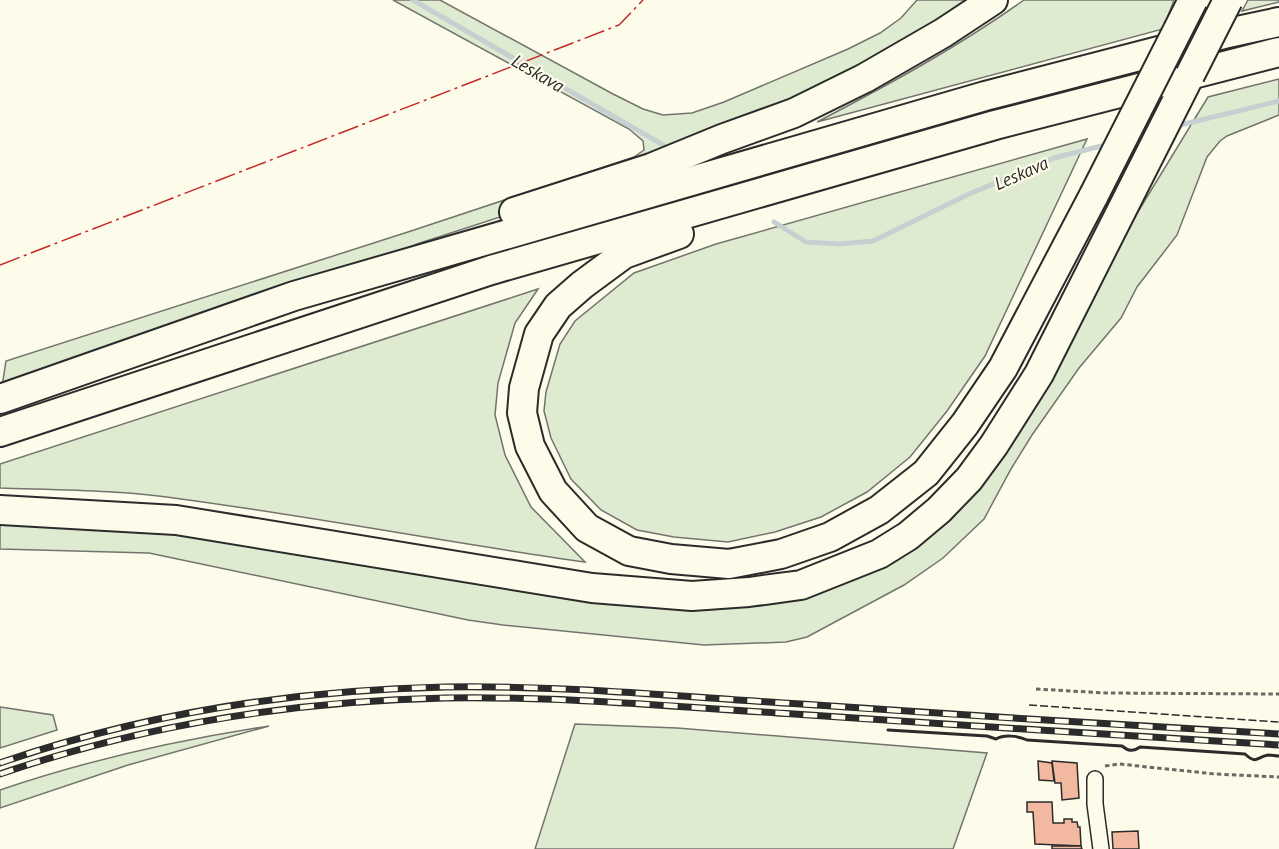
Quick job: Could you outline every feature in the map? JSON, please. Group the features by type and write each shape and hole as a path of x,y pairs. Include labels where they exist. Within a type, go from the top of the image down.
{"highway":[{"path":"294,296 417,244 651,168 794,113 865,78 943,33 993,0"},
{"path":"770,189 707,223 624,254 558,306 539,334 524,388 522,413 530,446 553,491 587,528 629,551 671,559 729,564 781,554 830,537 879,510 926,473 965,424 1003,368 1193,0"},
{"path":"0,510 176,520 592,588 692,596 801,585 879,554 908,536 939,510 969,478 994,445 1039,374 1228,0"},
{"path":"0,399 294,296 985,96 1279,22"},
{"path":"0,432 491,270 995,125 1279,52"}],"street":[{"path":"1095,779 1095,804 1101,849"}],"path":[{"path":"1036,689 1106,693 1279,694"},
{"path":"1095,779 1105,765 1119,764 1215,774 1279,777"}],"green space":[{"path":"393,0 440,0 613,94 643,109 663,115 692,113 724,102 848,49 880,33 901,18 917,0 976,0 939,26 651,168 417,244 294,296 0,399 6,361 411,231 634,157 644,150 643,141 629,129"},
{"path":"1024,0 1174,0 1163,29 817,122 922,65 974,34"},
{"path":"1248,0 1279,0 1279,2 1242,11"},
{"path":"1279,79 1279,115 1227,136 1207,157 1177,235 1137,287 1121,318 1079,368 1032,435 984,519 943,558 904,585 807,637 786,642 704,645 503,625 468,620 149,553 0,549 0,510 592,588 749,592 908,536 1039,374 1208,97"},
{"path":"1087,139 985,356 947,411 910,457 867,492 821,517 775,532 728,542 674,537 637,530 601,510 571,479 551,438 544,411 546,392 560,344 575,321 634,273 716,244"},
{"path":"538,289 515,323 498,383 495,415 505,455 531,507 585,562 159,496 0,488 0,464"},
{"path":"0,707 53,715 57,730 0,748"},
{"path":"575,724 677,728 987,753 953,849 535,849"},
{"path":"269,726 128,765 0,808 0,790 33,779 133,752"}],"building":[{"path":"1038,761 1052,763 1054,781 1039,780"},
{"path":"1052,761 1077,763 1079,798 1062,800 1061,783 1055,783"},
{"path":"1027,802 1052,802 1053,823 1064,823 1064,819 1077,822 1080,827 1081,846 1035,844 1033,812 1027,812"},
{"path":"1138,831 1139,849 1113,849 1112,832"},
{"path":"1052,846 1081,846 1082,849 1052,849"}],"waterway":[{"name":"Leskava","path":"413,0 663,145"},
{"name":"Leskava","path":"1176,126 1279,101"},
{"name":"Leskava","path":"774,222 806,242 840,244 873,241 967,195 1054,158 1109,144"}],"railway":[{"path":"0,763 108,731 220,708 332,693 445,687 623,692 1279,734"},
{"path":"0,774 109,742 220,719 332,704 445,698 620,703 1279,745"}],"fence":[{"path":"1029,705 1279,722"}],"wall":[{"path":"888,730 987,736 996,739 1012,736 1027,740 1122,746 1131,750 1140,747 1245,754 1254,760 1268,755 1279,756"}],"power":[{"path":"0,265 619,25 643,0"}]}
